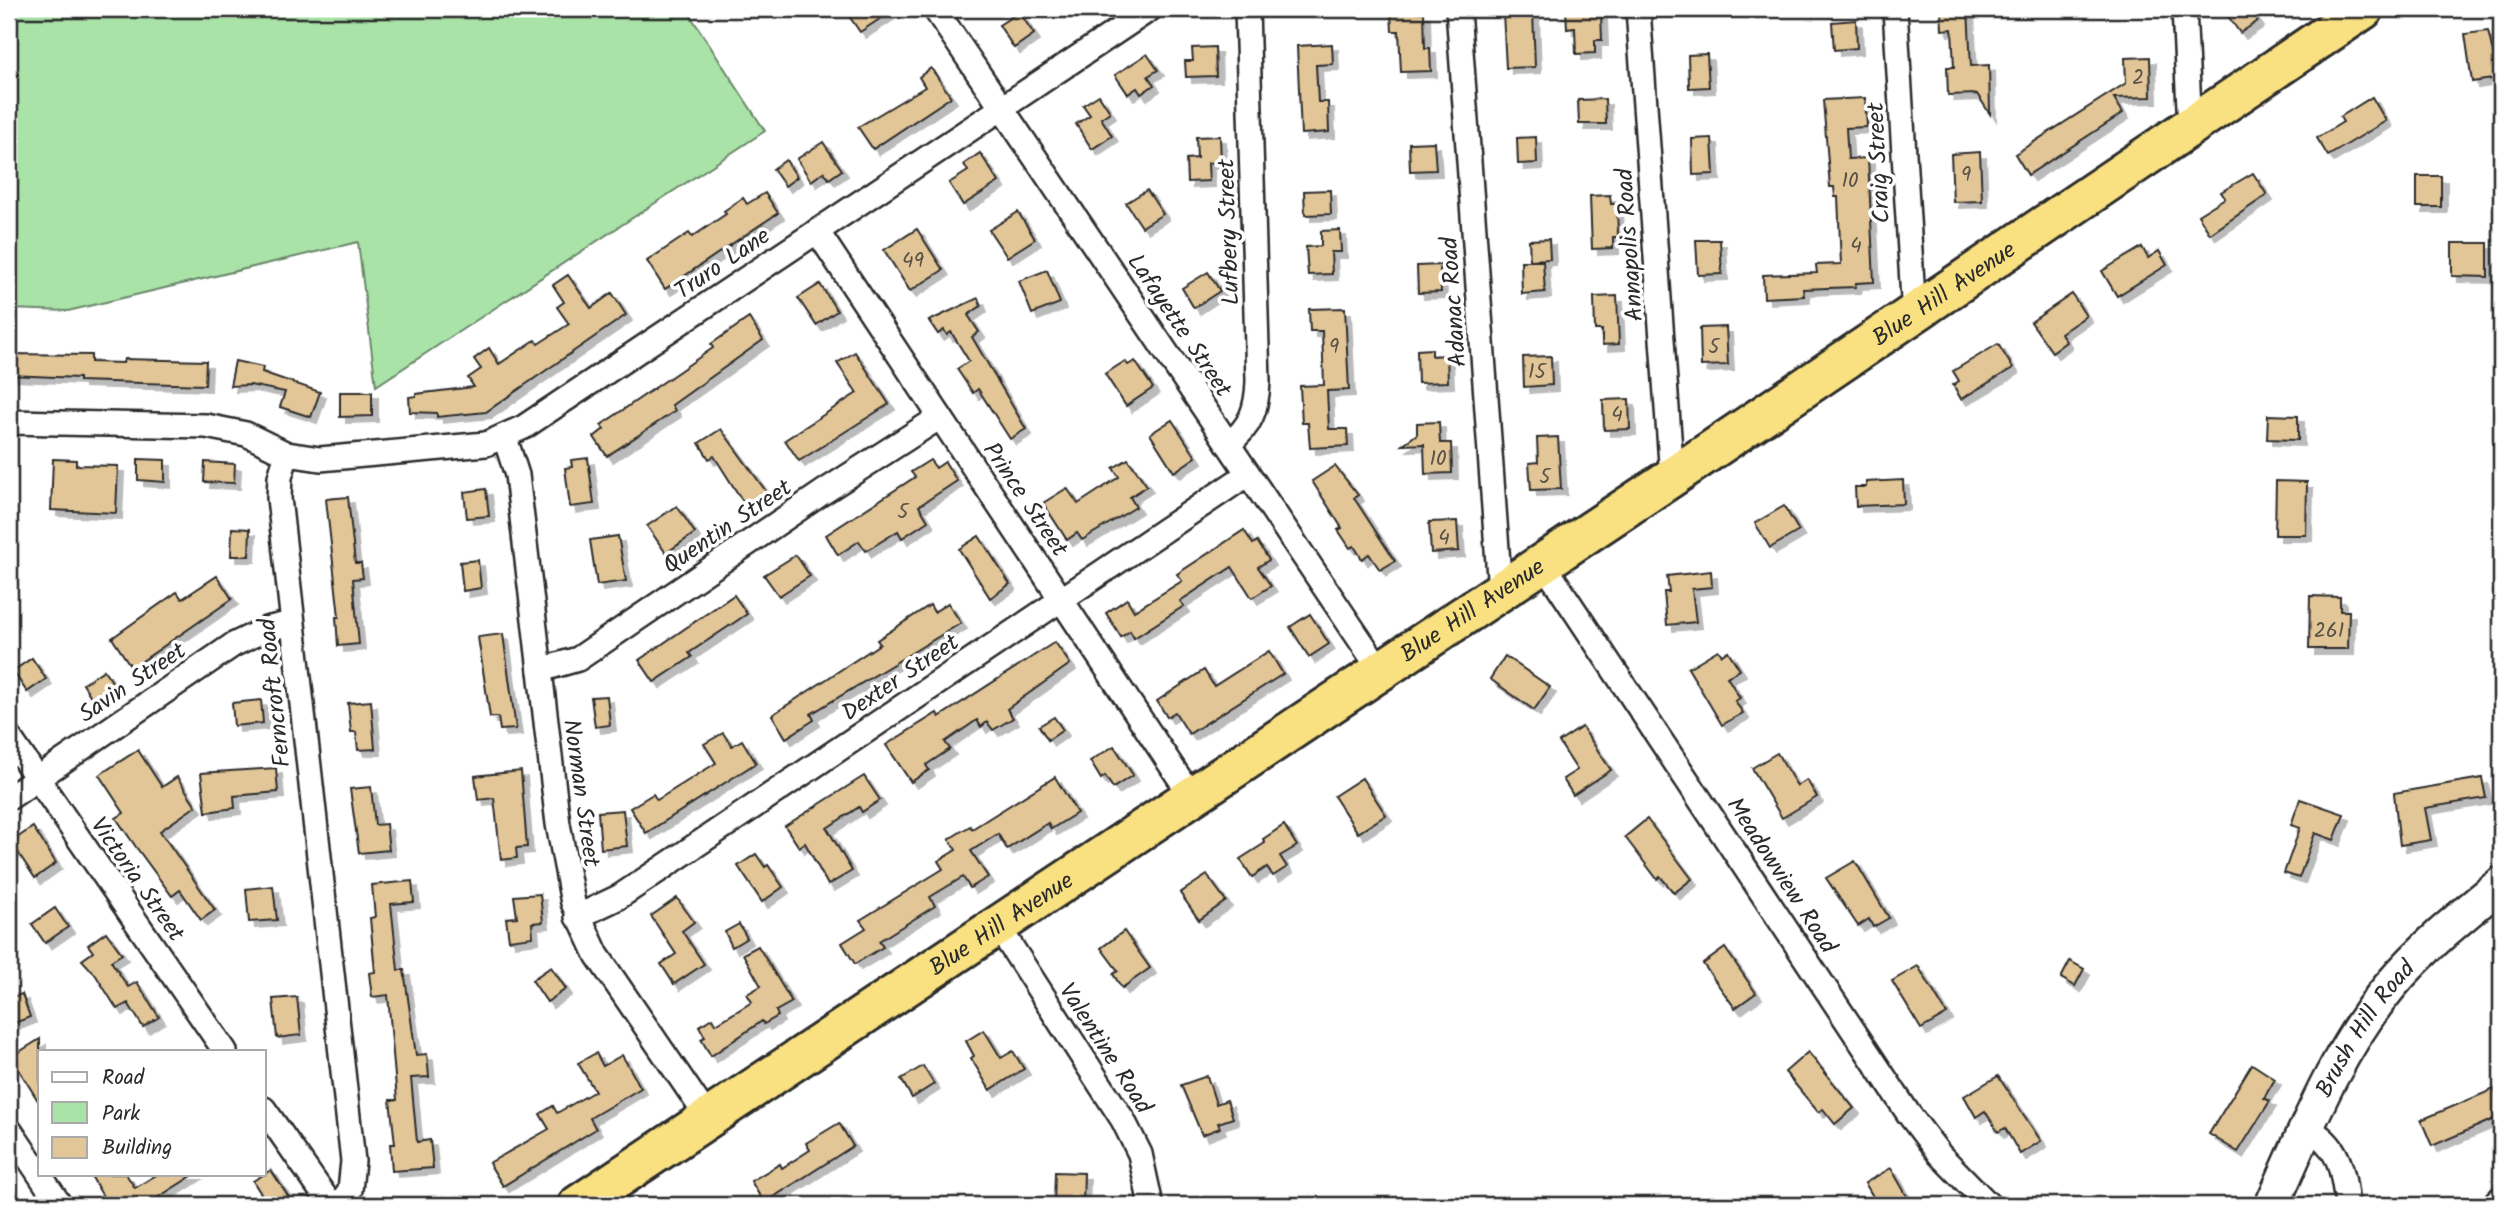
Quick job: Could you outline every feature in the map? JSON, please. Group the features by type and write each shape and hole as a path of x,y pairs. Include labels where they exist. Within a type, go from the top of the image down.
{"highway":[{"name":"Blue Hill Avenue","path":"578,1205 1672,477 2364,9"}],"street":[{"name":"Lafayette Street","path":"935,9 1381,671"},
{"name":"Truro Lane","path":"287,454 320,459 364,457 486,444 505,438 1150,9"},
{"name":"Lufbery Street","path":"1228,444 1248,425 1257,394 1247,9"},
{"name":"Adanac Road","path":"1458,9 1500,591"},
{"name":"Annapolis Road","path":"1638,9 1672,477"},
{"name":"Craig Street","path":"1895,9 1913,315"},
{"path":"2184,9 2190,127"},
{"name":"Prince Street","path":"817,231 1192,797"},
{"name":"Quentin Street","path":"540,670 560,667 578,659 822,493 940,417"},
{"path":"9,422 206,426 246,435 287,454"},
{"name":"Norman Street","path":"505,438 517,475 558,824 569,889 578,917 597,955 708,1118"},
{"name":"Ferncroft Road","path":"287,454 279,498 353,1161 350,1190 340,1205"},
{"name":"Dexter Street","path":"578,917 619,897 1248,474"},
{"name":"Meadowview Road","path":"1543,563 1908,1114 1940,1156 1989,1205"},
{"name":"Savin Street","path":"9,798 233,645 266,629 292,623"},
{"name":"Victoria Street","path":"9,737 224,1050"},
{"name":"Brush Hill Road","path":"2272,1205 2343,1054 2391,985 2426,949 2501,884"},
{"name":"Valentine Road","path":"998,926 1128,1129 1146,1174 1151,1205"},
{"path":"266,1111 331,1205"},
{"path":"2306,1128 2324,1138 2336,1152 2347,1205"},
{"path":"9,1129 38,1172"},
{"path":"41,1176 60,1205"},
{"path":"2494,1205 2501,1198"}],"green space":[{"path":"9,9 686,9 765,131 376,386 358,242 68,311 9,309"}],"building":[{"path":"844,9 895,9 860,32"},
{"path":"1566,9 1589,9 1590,14 1601,13 1602,40 1595,40 1595,53 1576,54 1575,28 1567,29"},
{"path":"1941,9 1968,9 1971,66 1989,65 1990,114 1977,94 1948,95 1947,67 1954,67 1952,29 1942,30"},
{"path":"2223,9 2249,9 2258,21 2240,33"},
{"path":"1019,12 1034,34 1014,48 999,25"},
{"path":"1424,12 1425,48 1430,48 1431,71 1401,72 1399,31 1392,31 1391,13"},
{"path":"1533,12 1535,67 1506,68 1503,13"},
{"path":"1856,20 1857,48 1834,50 1832,22"},
{"path":"2488,31 2499,78 2472,82 2465,34"},
{"path":"1332,44 1333,64 1316,65 1318,102 1328,102 1329,132 1301,134 1297,46"},
{"path":"1215,47 1216,76 1186,77 1185,61 1193,61 1192,48"},
{"path":"1147,54 1158,70 1148,76 1154,85 1141,94 1137,88 1128,94 1115,75"},
{"path":"1707,54 1709,87 1689,88 1688,55"},
{"path":"2150,57 2151,97 2114,98 2123,113 2028,175 2015,154 2126,83 2125,58"},
{"path":"931,68 951,97 873,149 858,127 925,87 919,77"},
{"path":"1099,95 1110,112 1101,118 1112,136 1092,149 1076,124 1090,115 1083,105"},
{"path":"2372,97 2386,121 2328,156 2317,138 2343,122 2340,117"},
{"path":"1865,98 1867,127 1846,128 1848,159 1868,158 1874,282 1856,283 1855,287 1803,289 1804,296 1764,298 1763,275 1817,273 1816,265 1841,264 1838,197 1835,197 1834,187 1830,187 1823,100"},
{"path":"1605,99 1606,124 1579,124 1578,100"},
{"path":"1220,136 1221,162 1208,163 1209,181 1187,182 1186,159 1197,158 1196,137"},
{"path":"1536,137 1537,163 1518,164 1517,138"},
{"path":"1712,138 1714,174 1693,175 1692,139"},
{"path":"823,142 842,170 829,179 824,172 811,181 797,159"},
{"path":"1434,142 1436,170 1410,171 1409,143"},
{"path":"1980,152 1982,201 1953,202 1951,154"},
{"path":"980,153 999,182 963,205 949,183 968,171 964,164"},
{"path":"786,160 797,177 785,186 773,169"},
{"path":"2253,173 2267,195 2210,234 2198,215 2225,198 2221,192"},
{"path":"2417,176 2441,176 2441,207 2417,207"},
{"path":"1147,190 1163,214 1142,227 1126,203"},
{"path":"1330,190 1331,214 1305,215 1304,191"},
{"path":"765,193 778,213 665,289 647,261 689,233 692,237 726,214 724,211 743,198 747,204"},
{"path":"1610,195 1611,204 1617,204 1618,237 1613,237 1613,248 1592,249 1590,196"},
{"path":"1018,212 1035,239 1007,257 989,230"},
{"path":"917,229 943,270 910,291 884,250"},
{"path":"1340,230 1341,252 1331,252 1332,274 1308,275 1306,247 1321,246 1321,231"},
{"path":"1549,239 1550,259 1530,260 1529,240"},
{"path":"1696,240 1720,240 1722,274 1698,275"},
{"path":"2452,243 2488,243 2488,277 2452,276"},
{"path":"2142,247 2148,258 2159,251 2167,265 2117,296 2102,271"},
{"path":"1521,261 1543,261 1545,292 1522,294"},
{"path":"1440,265 1441,292 1418,293 1417,266"},
{"path":"1047,270 1060,303 1032,314 1019,281"},
{"path":"1208,272 1220,291 1194,308 1182,288"},
{"path":"568,275 591,308 612,293 626,315 486,412 437,417 437,413 410,412 409,397 416,394 474,387 468,378 481,369 474,359 489,348 499,364 535,340 538,344 569,324 557,307 564,302 553,285"},
{"path":"820,284 837,311 816,325 798,298"},
{"path":"2072,294 2086,316 2061,333 2066,342 2052,352 2031,322"},
{"path":"1617,296 1619,344 1602,345 1602,330 1595,330 1594,297"},
{"path":"978,298 981,306 968,315 979,332 972,337 1026,429 1010,439 978,389 973,393 957,369 969,361 951,332 947,335 944,330 938,334 929,321"},
{"path":"1345,308 1349,390 1327,391 1329,429 1347,429 1348,446 1310,448 1308,423 1302,423 1300,386 1324,385 1322,331 1310,331 1309,309"},
{"path":"749,318 763,340 672,405 675,411 607,456 594,437 604,429 601,425 713,348 711,344"},
{"path":"1726,327 1728,365 1701,366 1700,328"},
{"path":"1998,344 2013,368 1961,399 1953,385 1959,381 1953,371"},
{"path":"1432,349 1432,356 1447,355 1448,382 1418,383 1417,350"},
{"path":"855,352 889,404 799,461 785,440 857,393 837,363"},
{"path":"9,354 91,355 91,362 123,363 124,359 206,361 205,385 79,381 79,378 9,375"},
{"path":"1551,356 1552,385 1524,387 1523,357"},
{"path":"235,361 263,367 262,372 320,392 311,417 280,407 285,392 250,385 230,386"},
{"path":"1125,361 1128,365 1135,361 1153,388 1126,406 1105,374"},
{"path":"340,392 372,392 372,416 340,417"},
{"path":"1629,399 1630,429 1604,430 1603,400"},
{"path":"2268,415 2298,416 2298,440 2267,439"},
{"path":"1172,420 1196,457 1174,472 1150,434"},
{"path":"1439,422 1440,443 1451,443 1452,473 1425,474 1424,444 1402,445 1417,434 1417,423"},
{"path":"721,429 768,494 747,508 714,456 709,459 699,443"},
{"path":"1558,437 1561,489 1531,490 1529,463 1538,462 1537,438"},
{"path":"588,458 594,504 570,507 565,468 572,467 571,460"},
{"path":"53,459 76,460 76,465 118,466 116,513 51,510"},
{"path":"138,459 165,460 165,482 138,480"},
{"path":"1128,459 1147,486 1130,497 1136,507 1082,540 1077,533 1067,540 1043,503 1067,488 1078,504 1119,477 1113,468"},
{"path":"930,460 936,468 945,462 957,481 919,506 928,521 902,538 898,531 866,551 859,541 838,555 826,535 915,477 911,472"},
{"path":"205,462 235,464 234,483 204,482"},
{"path":"1335,466 1358,495 1354,498 1395,561 1380,570 1369,554 1362,559 1354,546 1350,548 1338,530 1342,528 1312,481"},
{"path":"1903,480 1904,504 1856,506 1855,487 1866,487 1866,482"},
{"path":"2276,481 2307,482 2306,535 2275,535"},
{"path":"486,489 489,516 467,518 464,492"},
{"path":"348,497 355,563 361,563 363,578 353,579 359,644 338,646 336,617 339,617 326,499"},
{"path":"677,506 695,533 666,553 647,526"},
{"path":"1784,506 1799,531 1770,548 1755,523"},
{"path":"1457,521 1459,551 1431,553 1429,522"},
{"path":"232,528 250,529 249,556 231,556"},
{"path":"1244,530 1253,544 1257,541 1269,560 1258,567 1271,586 1252,598 1232,567 1180,601 1184,606 1134,638 1130,631 1121,637 1106,613 1127,599 1134,611 1182,581 1177,574"},
{"path":"618,536 626,581 597,585 590,540"},
{"path":"979,536 1010,584 990,598 959,549"},
{"path":"796,555 810,576 779,596 764,575"},
{"path":"478,560 481,588 463,591 460,562"},
{"path":"1711,571 1712,587 1692,589 1696,622 1667,625 1664,592 1669,592 1667,576"},
{"path":"217,576 232,599 132,668 112,638 177,592 182,599"},
{"path":"734,595 747,614 689,653 692,657 654,682 639,660"},
{"path":"2310,596 2340,597 2340,611 2349,611 2348,649 2309,649"},
{"path":"948,603 961,623 811,714 814,720 786,738 772,715 880,644 877,640 930,605 934,612"},
{"path":"1310,614 1329,644 1309,657 1290,627"},
{"path":"503,634 516,729 500,730 498,717 490,717 478,637"},
{"path":"1055,642 1070,664 1007,709 1013,718 993,730 987,722 981,727 977,720 945,742 950,749 926,765 929,770 911,782 886,745 937,713 939,717"},
{"path":"1718,650 1722,655 1728,651 1740,670 1727,677 1740,698 1735,701 1743,713 1722,725 1688,668"},
{"path":"1269,651 1283,674 1189,734 1175,712 1167,717 1157,701 1204,670 1214,686"},
{"path":"1505,656 1550,687 1534,710 1490,679"},
{"path":"32,658 46,679 27,692 13,671"},
{"path":"104,670 115,686 93,700 83,684"},
{"path":"607,696 610,725 595,727 591,697"},
{"path":"261,700 263,723 234,726 232,703"},
{"path":"371,701 375,749 358,750 356,732 351,732 348,703"},
{"path":"1054,717 1063,730 1048,740 1039,726"},
{"path":"1582,727 1611,770 1573,795 1563,779 1577,770 1559,742"},
{"path":"723,733 732,746 742,740 756,763 646,833 630,808 653,794 657,800 716,763 704,744"},
{"path":"1114,746 1133,775 1113,788 1105,776 1101,779 1090,761"},
{"path":"138,750 162,787 177,777 196,806 160,831 215,910 201,920 180,890 172,896 136,847 116,818 124,813 99,775"},
{"path":"1777,753 1797,786 1807,780 1817,797 1782,818 1752,768"},
{"path":"276,768 278,792 234,796 235,808 206,812 201,773"},
{"path":"521,771 527,847 516,848 517,858 501,860 494,798 478,800 475,776"},
{"path":"864,776 880,800 862,812 859,807 827,828 852,871 828,885 805,843 799,847 785,826"},
{"path":"1055,777 1077,813 1051,829 1048,823 1007,849 998,834 971,851 988,877 970,888 963,877 930,897 935,906 879,941 883,947 855,964 842,943 866,928 860,920 943,869 938,861 956,850 949,839 970,826 972,829"},
{"path":"1362,778 1386,815 1358,833 1334,796"},
{"path":"2482,778 2486,798 2425,808 2431,840 2400,845 2394,793"},
{"path":"371,787 375,825 386,824 389,850 359,853 350,789"},
{"path":"2300,799 2344,814 2334,840 2315,833 2299,878 2284,873 2300,828 2291,825"},
{"path":"623,810 627,846 601,849 598,812"},
{"path":"1647,819 1692,879 1674,893 1660,876 1657,879 1625,837"},
{"path":"1284,825 1297,846 1280,856 1287,867 1273,876 1267,867 1252,877 1240,859 1265,843 1263,839"},
{"path":"33,827 56,863 35,878 11,842"},
{"path":"756,854 765,867 768,865 783,887 762,902 738,866"},
{"path":"1855,861 1889,918 1873,927 1869,919 1858,926 1826,878"},
{"path":"1207,875 1226,901 1199,920 1180,893"},
{"path":"412,881 414,902 391,904 398,970 404,970 416,1055 427,1054 429,1077 411,1078 417,1142 430,1140 433,1168 392,1171 390,1144 395,1144 390,1100 397,1100 388,995 372,997 369,973 375,972 370,918 375,917 372,885"},
{"path":"273,886 277,920 249,922 246,889"},
{"path":"540,894 543,922 532,923 533,937 509,940 506,918 517,917 514,896"},
{"path":"677,898 694,922 682,931 704,964 674,984 661,964 676,954 651,916"},
{"path":"55,908 68,927 45,943 32,924"},
{"path":"739,924 747,938 732,947 725,932"},
{"path":"1124,931 1150,968 1122,988 1113,974 1118,971 1101,948"},
{"path":"106,932 122,954 111,961 128,987 137,982 159,1017 143,1027 128,1003 117,1009 95,974 82,960 93,952 88,945"},
{"path":"758,946 792,1002 776,1011 778,1016 764,1024 762,1021 711,1056 701,1039 705,1037 699,1026 713,1018 716,1024 752,1002 747,994 761,986 743,954"},
{"path":"1725,948 1756,993 1735,1008 1703,964"},
{"path":"2070,961 2084,969 2075,986 2061,978"},
{"path":"1918,966 1947,1014 1921,1029 1892,981"},
{"path":"551,967 566,989 547,1002 532,980"},
{"path":"22,994 30,1017 9,1025 9,998"},
{"path":"297,997 301,1035 277,1038 273,999"},
{"path":"984,1030 1001,1058 1013,1051 1024,1069 990,1090 971,1058 974,1056 966,1041"},
{"path":"40,1039 38,1101 11,1057"},
{"path":"1808,1052 1854,1108 1835,1124 1823,1109 1818,1112 1785,1072"},
{"path":"596,1053 603,1066 622,1055 641,1088 590,1118 596,1129 503,1186 489,1163 549,1129 540,1114 553,1106 557,1113 595,1091 578,1063"},
{"path":"2252,1064 2275,1079 2264,1098 2270,1101 2238,1152 2209,1134"},
{"path":"923,1066 934,1084 912,1098 901,1079"},
{"path":"1207,1076 1216,1104 1227,1100 1233,1118 1218,1123 1220,1128 1202,1135 1181,1085"},
{"path":"1998,1076 2041,1141 2020,1154 2005,1128 1998,1132 1985,1111 1976,1117 1964,1096"},
{"path":"2494,1089 2501,1107 2501,1116 2432,1146 2421,1120"},
{"path":"839,1123 853,1146 764,1203 751,1181 780,1164 782,1168 810,1150 806,1143"},
{"path":"1891,1168 1912,1205 1878,1205 1865,1183"},
{"path":"271,1170 294,1205 268,1205 253,1181 266,1176"},
{"path":"1055,1172 1084,1173 1083,1205 1054,1205"},
{"path":"91,1176 127,1176 135,1188 155,1176 192,1176 146,1205 108,1205"}]}
